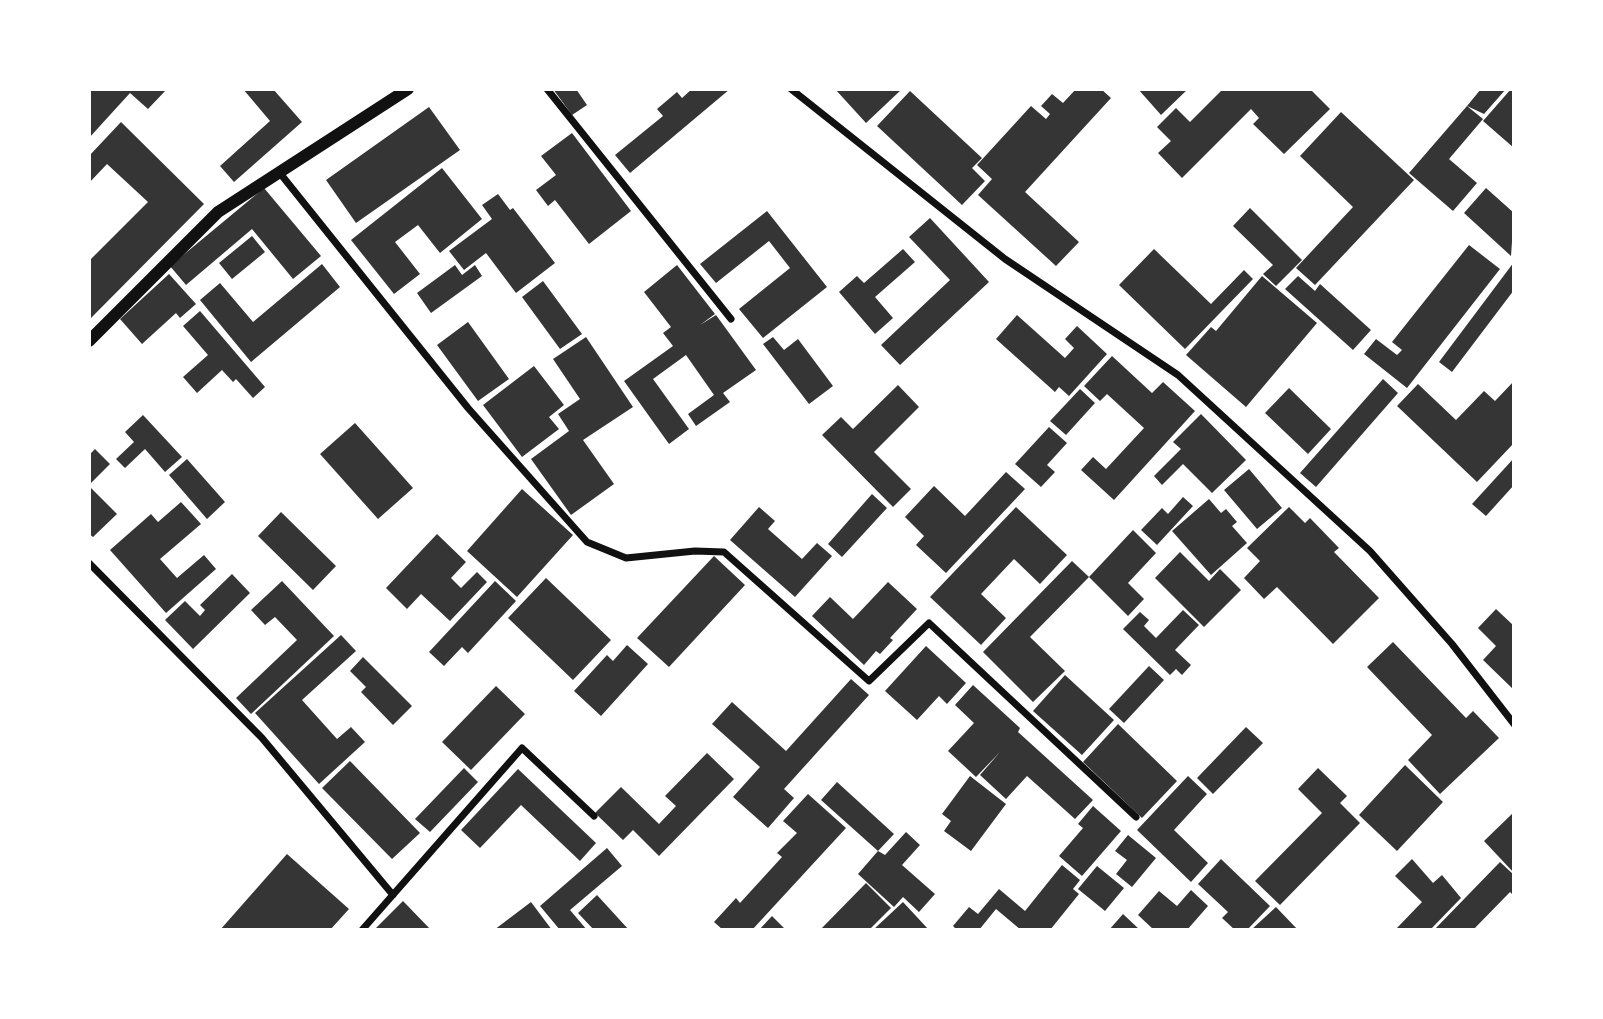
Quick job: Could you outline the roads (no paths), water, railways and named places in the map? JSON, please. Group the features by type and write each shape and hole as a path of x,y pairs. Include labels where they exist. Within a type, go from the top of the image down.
{"street":[{"path":"89,341 218,212 408,89"},
{"path":"547,89 731,319"},
{"path":"791,89 1005,259 1178,375 1370,551 1452,644 1512,719"},
{"path":"279,172 468,408 587,542 626,558 695,551 724,552 869,681 929,623 1136,817"},
{"path":"89,563 262,737 393,895"},
{"path":"362,930 522,748 594,816"}]}
